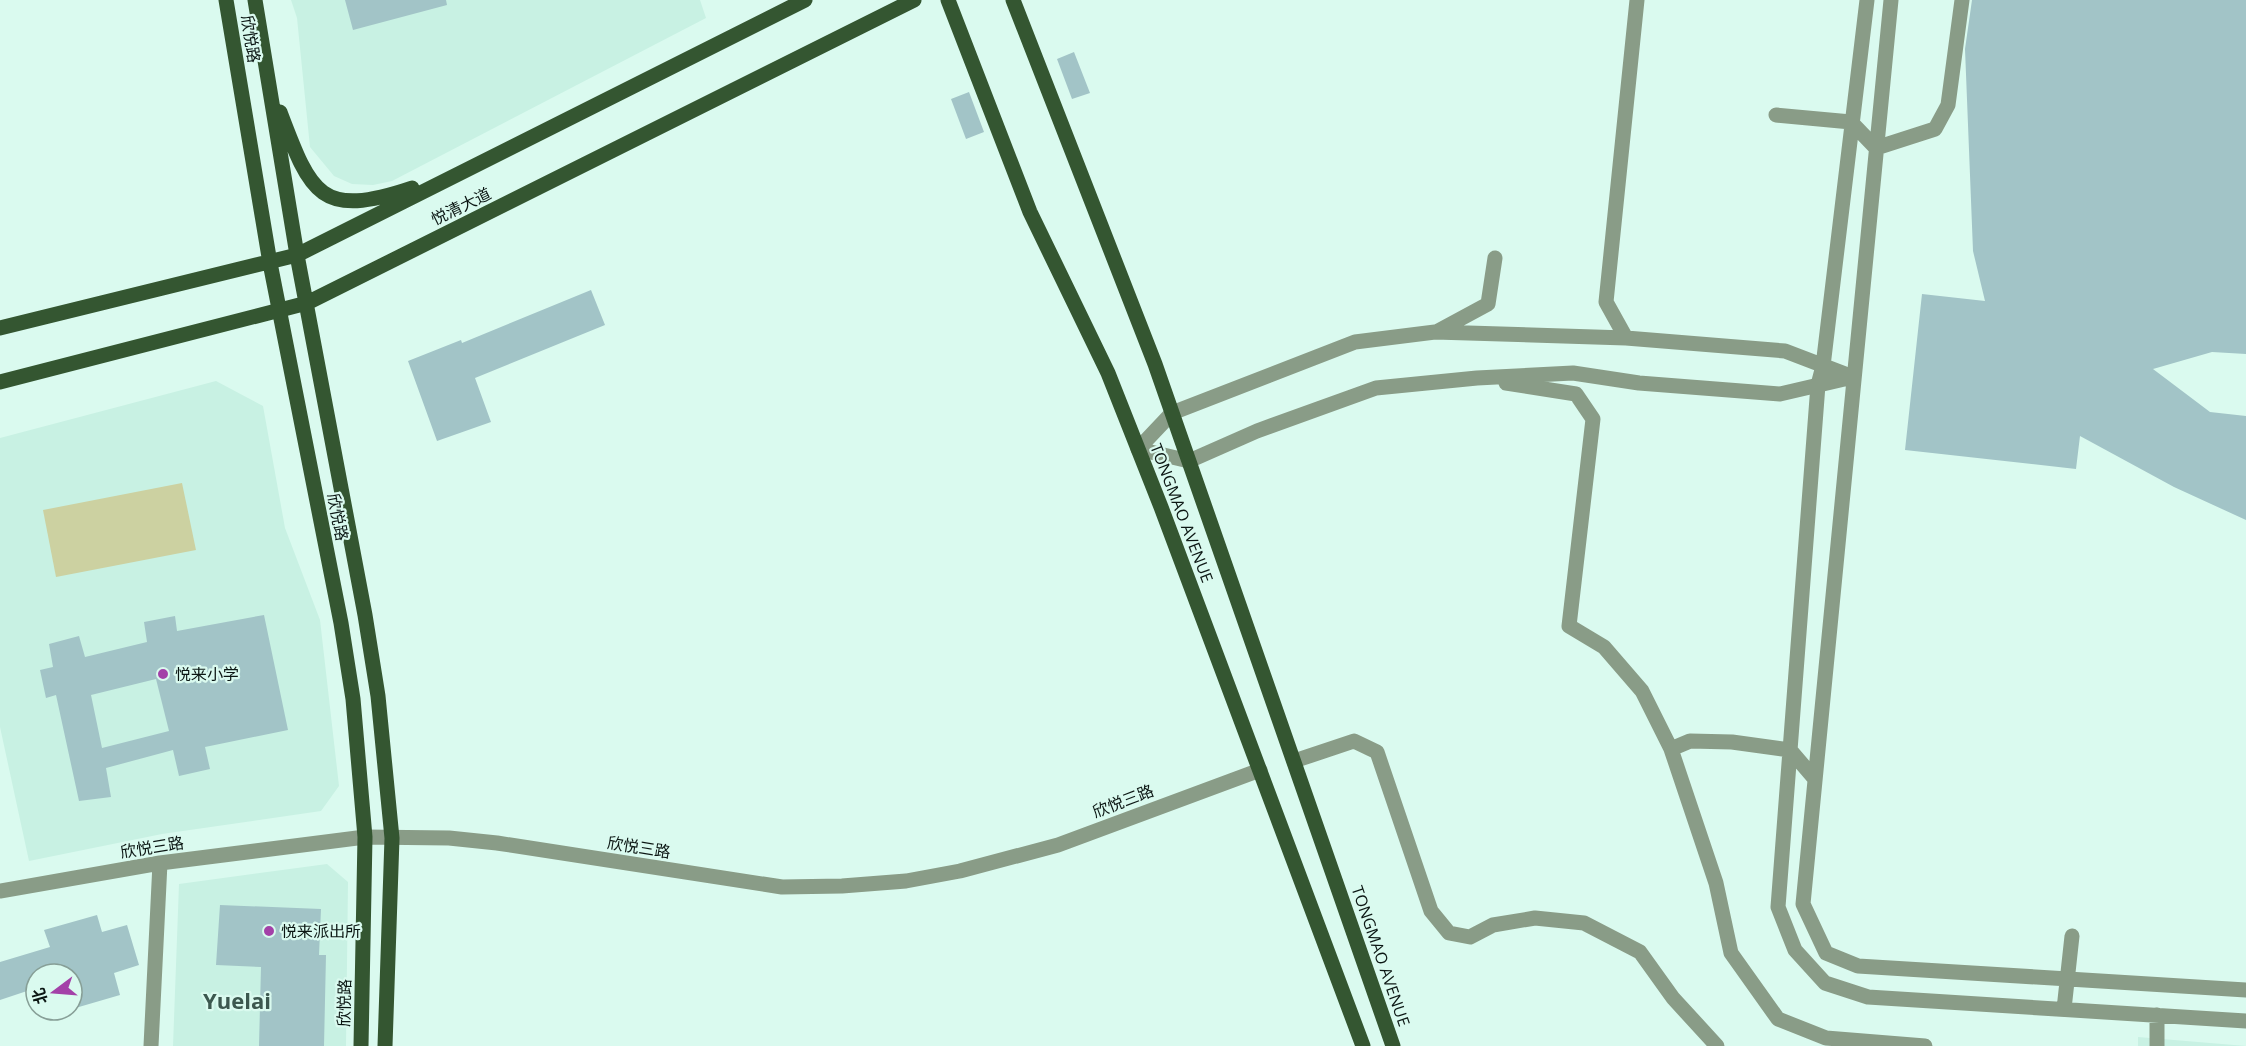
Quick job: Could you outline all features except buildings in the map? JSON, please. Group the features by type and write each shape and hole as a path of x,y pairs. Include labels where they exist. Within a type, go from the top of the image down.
{"main road":[{"name":"欣悦路","path":"226,0 270,263 341,623 352,699 365,837 361,1046"},
{"name":"欣悦路","path":"255,0 297,255 365,615 378,696 392,838 385,1046"},
{"name":"悦清大道","path":"0,328 297,255 805,0"},
{"name":"悦清大道","path":"0,382 307,303 914,0"},
{"name":"TONGMAO AVENUE","path":"948,0 1030,212 1108,373 1363,1046"},
{"name":"TONGMAO AVENUE","path":"1013,0 1172,413 1393,1046"},
{"path":"269,80 296,154 308,177 319,190 332,199 347,202 387,197 464,171"}],"street":[{"path":"1626,338 1606,302 1637,0"},
{"path":"1867,0 1823,366 1818,386 1778,907 1795,950 1826,983 1868,997 2246,1021"},
{"path":"1890,0 1803,904 1826,953 1858,966 2246,990"},
{"path":"1876,148 1935,129 1948,105 1962,0"},
{"path":"1776,115 1851,122 1876,148"},
{"path":"1435,332 1488,304 1496,258"},
{"path":"1138,449 1172,413 1354,342 1435,332 1626,338 1785,351 1853,377"},
{"path":"1138,449 1189,460 1257,431 1376,388 1477,378 1573,373 1639,383 1780,394 1853,377"},
{"path":"1477,378 1576,394 1593,418 1569,626 1604,647 1642,691 1671,749 1716,883 1731,953 1778,1019 1826,1038 1925,1046"},
{"path":"1294,761 1354,741 1377,752 1431,911 1449,933 1470,937 1493,925 1535,918 1584,923 1640,952 1673,998 1717,1046"},
{"path":"1671,749 1690,741 1732,742 1790,750 1815,779"},
{"name":"欣悦三路","path":"0,891 160,863 365,837 449,838 497,843 782,887 842,886 906,881 1058,845 1260,770"},
{"path":"151,1046 160,863"},
{"path":"2064,1010 2072,936"},
{"path":"2157,1016 2157,1046"}],"shaded area":[{"path":"291,0 700,0 706,18 392,181 373,185 352,184 334,176 310,147 297,18"},
{"name":"悦来小学","path":"216,381 263,406 285,528 320,620 339,786 321,811 162,834 29,861 0,727 0,438"},
{"path":"182,483 196,550 56,577 43,510"},
{"path":"327,864 348,882 346,1046 173,1046 179,884"},
{"path":"2138,1037 2246,1046 2138,1046"}],"place":[{"name":"悦来小学","path":"163,674"},
{"name":"悦来派出所","path":"269,931"}],"district":[{"name":"Yuelai","path":"237,1000"}]}
